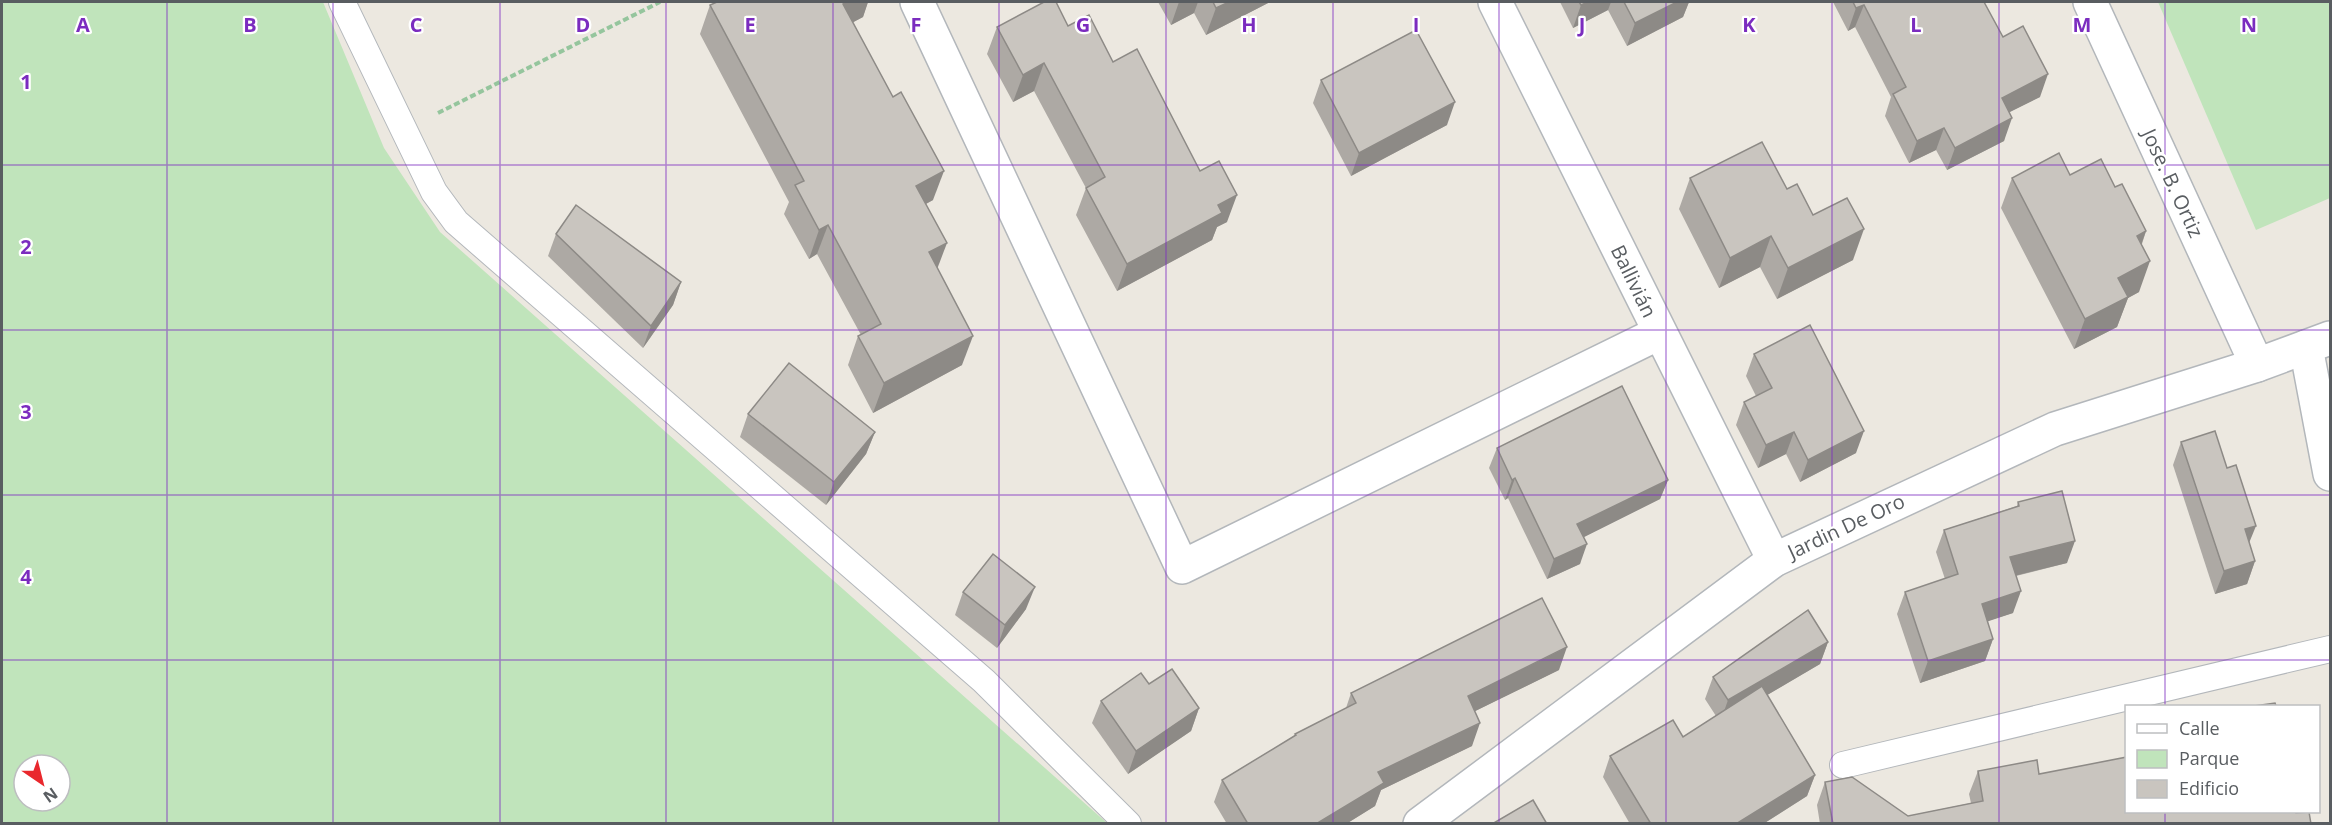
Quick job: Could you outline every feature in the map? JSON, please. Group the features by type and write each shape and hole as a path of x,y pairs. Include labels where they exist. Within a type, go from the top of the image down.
{"street":[{"path":"917,2 1182,567 1659,333"},
{"name":"Ballivián","path":"1495,2 1774,560"},
{"name":"Jose. B. Ortiz","path":"2090,2 2257,365"},
{"path":"2318,343 2331,474"},
{"name":"Jardin De Oro","path":"1420,824 1774,560 2055,429 2257,365 2318,343"}],"lane":[{"path":"342,2 434,192 456,222 984,681 1128,824"},
{"path":"1843,765 2331,649"}],"path":[{"path":"404,131 660,2"}],"green space":[{"path":"2,2 323,2 384,148 440,232 1107,823 2,823"},
{"path":"2158,2 2330,2 2330,198 2256,230"}],"building":[{"path":"717,2 847,2 843,4 893,97 901,92 944,171 916,186 947,243 929,252 973,336 884,383 858,336 881,324 828,225 819,230 795,185 804,181 710,5"},
{"path":"1044,2 1056,2 1068,26 1089,15 1113,62 1137,49 1200,171 1219,161 1237,195 1218,205 1222,213 1127,264 1086,188 1105,177 1044,63 1023,75 997,27"},
{"path":"1213,2 1229,2 1216,8"},
{"path":"1624,2 1677,2 1635,23"},
{"path":"1853,2 1984,2 2003,37 2023,26 2048,74 2002,98 2012,118 1955,148 1944,128 1917,141 1893,94 1906,87 1864,5 1856,8"},
{"path":"1416,30 1455,102 1359,153 1321,80"},
{"path":"1762,142 1787,189 1797,184 1813,215 1847,198 1864,229 1788,268 1771,236 1730,258 1690,178"},
{"path":"2059,153 2070,175 2101,159 2115,187 2122,184 2146,231 2137,236 2150,261 2118,278 2128,297 2085,319 2012,178"},
{"path":"576,205 681,282 651,326 556,234"},
{"path":"1810,325 1864,431 1808,460 1794,432 1766,445 1744,402 1772,388 1754,354"},
{"path":"789,363 875,432 834,482 748,414"},
{"path":"1622,386 1668,480 1577,524 1587,544 1554,559 1515,478 1512,480 1497,448"},
{"path":"2215,431 2227,468 2236,465 2256,526 2245,529 2255,561 2224,571 2181,442"},
{"path":"2062,491 2075,541 2010,557 2021,591 1982,604 1993,639 1928,661 1905,592 1958,574 1944,530 2019,506 2018,502"},
{"path":"993,554 1035,587 1005,625 963,592"},
{"path":"1542,598 1567,647 1468,696 1480,723 1378,772 1384,783 1316,824 1248,824 1222,780 1295,734 1356,703 1351,693"},
{"path":"1808,610 1828,642 1728,700 1713,677"},
{"path":"1172,669 1199,708 1136,751 1101,701 1141,673 1149,684"},
{"path":"1762,686 1815,775 1736,824 1651,824 1610,756 1673,720 1683,737"},
{"path":"2125,757 2125,813 2309,813 2311,824 1833,824 1825,782 1852,777 1908,816 1983,801 1978,771 2037,760 2039,774"},
{"path":"1533,800 1547,824 1492,824"}]}
